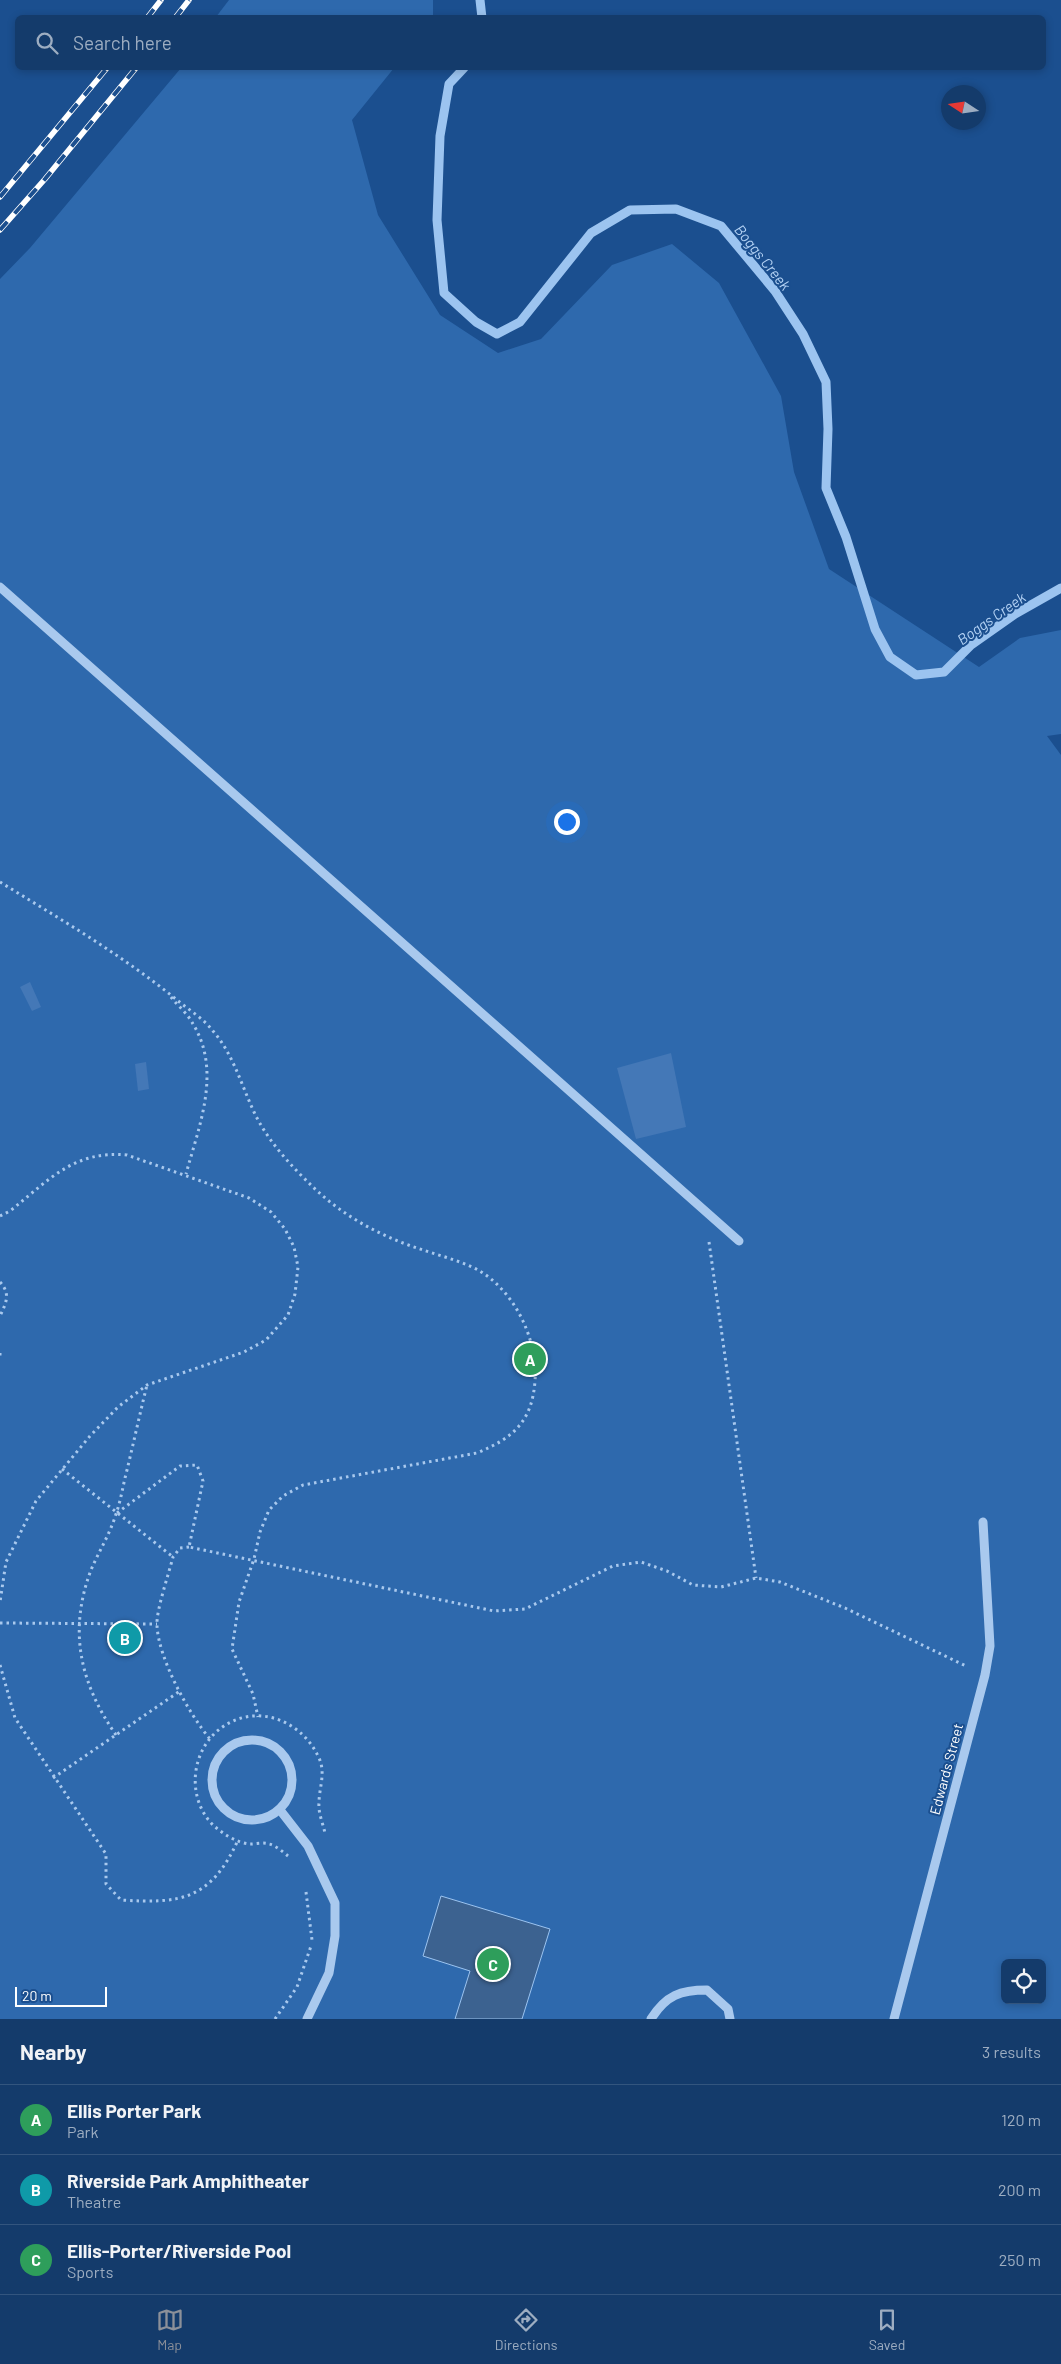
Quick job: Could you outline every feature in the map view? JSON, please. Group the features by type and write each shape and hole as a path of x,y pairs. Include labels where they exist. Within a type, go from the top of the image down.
{"street":[{"path":"0,587 739,1241"},
{"name":"Edwards Street","path":"894,2019 985,1675 990,1646 983,1522"},
{"path":"255,1740 268,1743 279,1750 288,1761 292,1774 292,1787 288,1799 280,1810 269,1817 257,1820 244,1820 232,1816 222,1807 214,1790 213,1770 219,1758 229,1748 241,1741 255,1740"},
{"path":"280,1810 308,1846 336,1903 335,1936 329,1972 308,2019"},
{"path":"651,2019 663,2004 685,1990 707,1990 728,2009 730,2019"}],"path":[{"path":"0,882 129,962 212,1029 229,1052 255,1115 279,1150 299,1174 324,1198 351,1217 379,1233 479,1271 503,1291 520,1316 532,1342 536,1365 530,1408 521,1424 503,1442 477,1453 303,1485 283,1496 269,1510 260,1532 254,1559 240,1602 232,1649 253,1694 258,1716"},
{"path":"166,991 193,1024 205,1050 207,1078 205,1106 186,1174"},
{"path":"0,1216 10,1211 67,1166 86,1158 110,1153 128,1155 186,1174 249,1198 271,1212 286,1229 294,1247 298,1266 296,1294 288,1315 279,1328 266,1340 244,1352 147,1385 118,1407 62,1469 36,1501 6,1562 0,1602"},
{"path":"704,1210 756,1578"},
{"path":"0,1282 8,1292 7,1301 0,1316"},
{"path":"0,1353 0,1358"},
{"path":"116,1735 101,1713 88,1685 80,1653 79,1623 92,1569 117,1513 147,1385"},
{"path":"117,1513 180,1466 197,1464 203,1481 189,1547"},
{"path":"62,1469 173,1557"},
{"path":"210,1740 195,1721 162,1657 157,1624 173,1557 180,1548 189,1547 254,1559 494,1611 525,1608 613,1566 640,1562 667,1571 693,1585 721,1587 756,1578 780,1582 845,1608 902,1637 985,1675"},
{"path":"0,1623 157,1624"},
{"path":"0,1665 15,1718 53,1778 106,1854 106,1884 121,1900 158,1902 190,1897 217,1876 233,1853 238,1840"},
{"path":"53,1778 180,1691"}],"shaded area":[{"path":"229,0 433,0 433,15 218,15"},
{"path":"179,70 392,70 352,120 378,215 440,315 498,353 541,339 612,265 672,244 719,283 781,396 794,472 829,569 979,667 1020,638 1061,630 1061,734 1047,736 1061,755 1061,2019 0,2019 0,279 30,248"},
{"path":"441,1896 550,1929 522,2019 455,2019 470,1971 423,1956"}],"building":[{"path":"30,982 41,1007 32,1011 20,987"},
{"path":"671,1053 686,1127 636,1139 617,1068"},
{"path":"146,1062 149,1089 138,1091 135,1064"}],"waterway":[{"name":"Boggs Creek","path":"480,0 482,15"},
{"name":"Boggs Creek","path":"462,70 449,84 440,136 437,220 444,293 476,322 497,334 520,322 591,233 630,210 676,209 721,226 775,291 803,334 826,382 828,429 826,488 846,537 875,629 890,657 916,675 944,672 971,645 1015,614 1061,588"}],"railway":[{"path":"149,15 161,0"},
{"path":"177,15 189,0"},
{"path":"0,197 105,70"},
{"path":"0,230 45,179 134,70"}],"place":[{"name":"Ellis Porter Park","path":"530,1359"},
{"name":"Riverside Park Amphitheater","path":"125,1638"},
{"name":"Ellis-Porter/Riverside Pool","path":"493,1964"}]}
